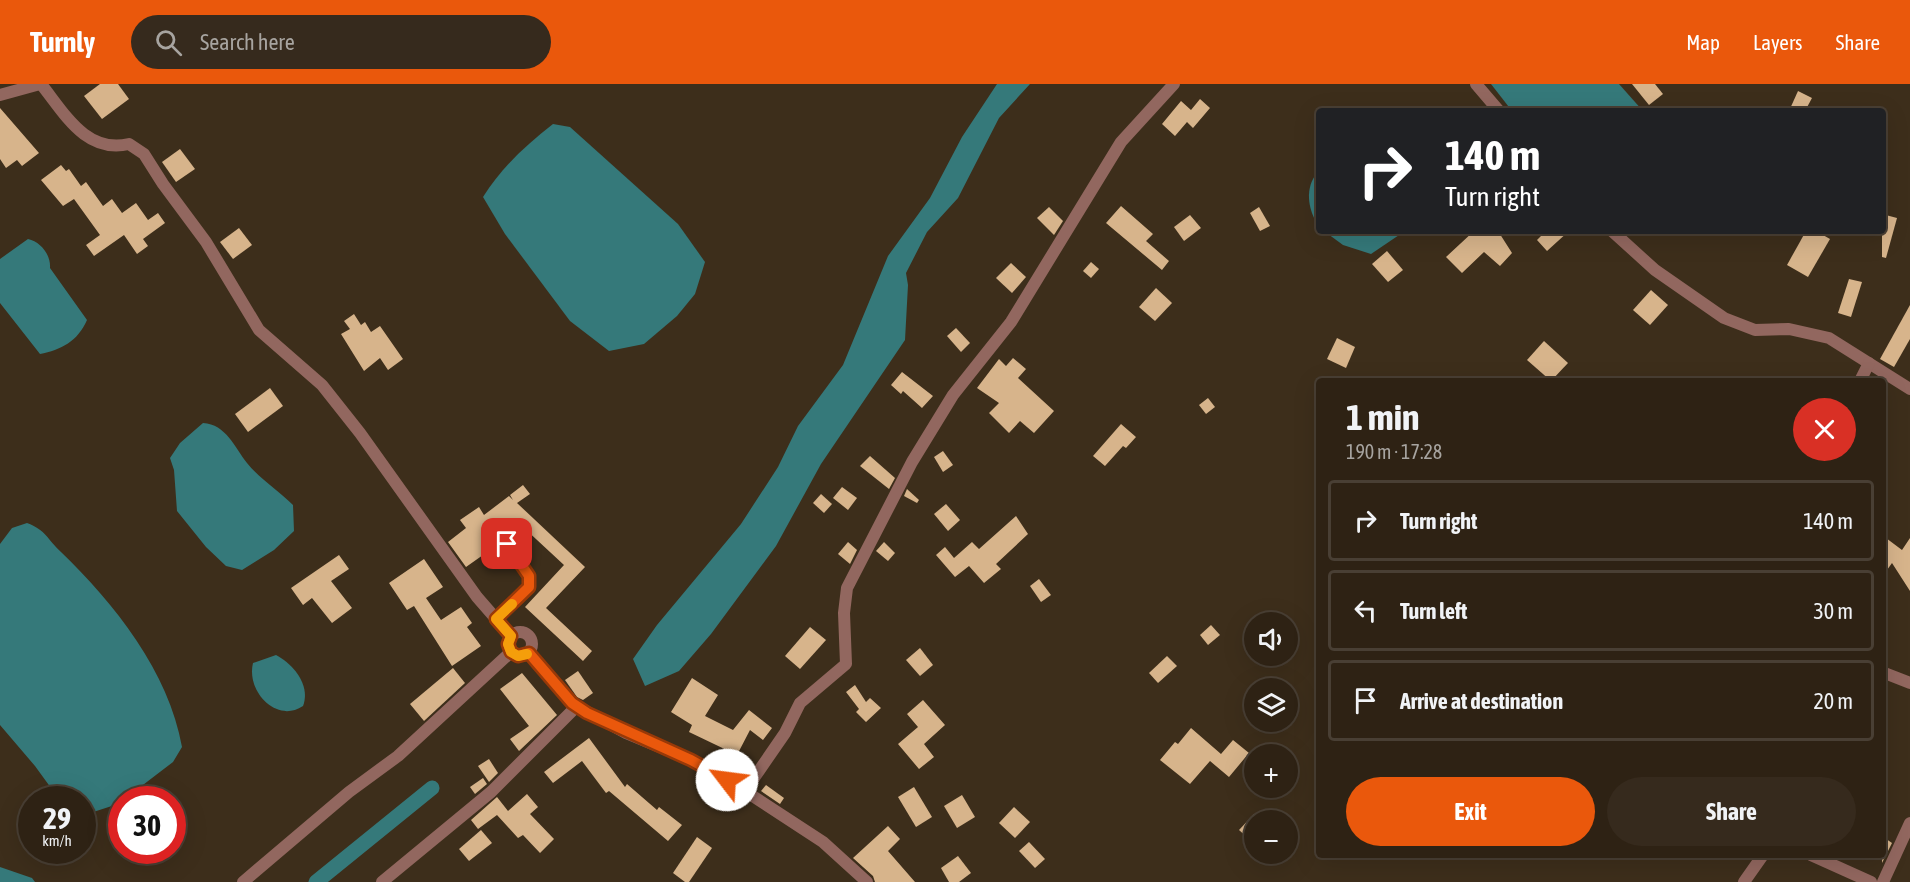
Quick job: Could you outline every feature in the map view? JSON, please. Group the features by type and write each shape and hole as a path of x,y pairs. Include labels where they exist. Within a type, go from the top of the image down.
{"street":[{"path":"0,95 40,84 71,122 91,139 102,146 113,147 129,144 144,154 206,242 244,309 259,330 322,385 360,433 477,597 511,636"},
{"path":"745,791 784,733 800,703 846,664 844,613 847,588 912,462 953,395 1011,322 1115,151 1174,84"},
{"path":"1476,84 1496,108"},
{"path":"1615,234 1655,270 1724,318 1755,330 1790,329 1829,338 1910,389"},
{"path":"1862,378 1869,363"},
{"path":"518,632 530,636 532,644 529,653 518,656 511,652 508,644 511,636 518,632"},
{"path":"243,882 349,792 398,756 511,652"},
{"path":"529,653 556,687 577,706 626,733 691,760 745,791 824,842 867,882"},
{"path":"1886,674 1910,683"},
{"path":"382,882 491,792 577,706"},
{"path":"1883,882 1910,823"},
{"path":"1744,882 1761,858"},
{"path":"1818,858 1871,882"}],"lane":[{"path":"496,619 529,587 529,576 507,544"}],"water":[{"path":"997,84 1030,84 999,118 958,198 927,232 906,273 908,285 905,340 821,464 776,546 711,634 679,671 645,686 633,659 657,625 741,524 778,467 798,426 843,365 888,256 930,198 962,137"},
{"path":"1491,84 1619,84 1640,108 1510,108"},
{"path":"553,124 570,127 678,224 705,262 695,294 677,316 644,344 609,351 570,321 505,234 483,197 515,158"},
{"path":"1316,175 1316,221 1309,198"},
{"path":"1328,234 1401,234 1371,254 1343,245"},
{"path":"28,239 37,243 44,250 49,258 50,268 87,320 74,339 55,350 40,354 0,303 0,259"},
{"path":"203,423 211,424 224,432 252,469 293,505 294,531 274,550 242,570 226,566 206,547 177,511 174,470 170,458 180,443"},
{"path":"27,523 42,532 100,593 137,640 165,692 175,719 182,747 173,762 142,786 108,786 108,807 96,811 96,786 50,786 0,725 0,544 12,528"},
{"path":"276,655 289,664 299,676 305,690 303,706 283,711 273,708 259,694 252,674 253,663"},
{"path":"0,867 32,878 35,882 0,882"}],"building":[{"path":"100,84 118,84 129,99 102,119 84,96"},
{"path":"1632,84 1655,84 1663,94 1649,105"},
{"path":"1798,91 1812,98 1807,108 1790,108"},
{"path":"1200,99 1210,108 1193,128 1187,122 1175,136 1162,124 1181,101 1191,110"},
{"path":"0,108 39,153 22,166 17,160 6,168 0,159"},
{"path":"180,149 195,169 176,182 162,162"},
{"path":"61,165 66,171 69,169 81,186 86,182 103,206 112,199 122,213 136,203 148,220 158,213 165,223 143,239 148,246 137,254 124,235 94,256 86,245 100,235 74,199 63,206 41,180"},
{"path":"1121,206 1153,234 1146,241 1169,261 1162,270 1106,223"},
{"path":"1049,207 1063,221 1054,235 1037,218"},
{"path":"1259,207 1270,226 1260,231 1250,213"},
{"path":"1190,215 1201,228 1184,241 1174,227"},
{"path":"1886,215 1897,218 1886,258 1882,257 1882,234 1886,234"},
{"path":"239,228 252,245 233,259 220,242"},
{"path":"1471,234 1500,234 1512,253 1500,266 1484,252 1462,273 1446,257"},
{"path":"1539,234 1566,234 1547,251 1537,240 1541,236"},
{"path":"1804,234 1821,234 1830,239 1808,277 1787,265"},
{"path":"1387,251 1403,270 1388,282 1372,264"},
{"path":"1091,262 1099,269 1091,278 1083,271"},
{"path":"1011,263 1026,277 1012,293 996,278"},
{"path":"1849,279 1862,282 1851,317 1838,313"},
{"path":"1156,288 1172,303 1155,321 1139,307"},
{"path":"1651,290 1668,305 1650,325 1633,310"},
{"path":"1910,305 1910,339 1894,367 1880,359"},
{"path":"354,314 361,325 365,322 371,332 380,326 403,359 388,370 380,358 364,371 341,334 350,329 344,321"},
{"path":"956,328 970,343 961,352 947,336"},
{"path":"1337,338 1355,347 1346,368 1327,359"},
{"path":"1544,341 1568,363 1554,378 1548,378 1527,360"},
{"path":"1013,358 1026,369 1018,378 1054,411 1034,433 1020,421 1009,433 989,413 999,403 977,388 999,359 1006,366"},
{"path":"902,372 933,396 922,408 903,391 901,394 891,385"},
{"path":"270,388 283,406 248,432 235,414"},
{"path":"1208,398 1215,407 1206,414 1199,405"},
{"path":"1121,424 1136,437 1126,448 1123,446 1105,466 1093,456"},
{"path":"943,451 953,465 943,472 934,457"},
{"path":"870,456 895,478 889,489 860,466"},
{"path":"523,485 530,494 517,503 585,567 546,608 592,651 583,661 525,607 564,565 523,527 466,567 448,542 466,528 460,520 479,507 484,515 509,496 513,500 510,495"},
{"path":"842,487 857,498 848,510 833,498"},
{"path":"907,489 919,500 917,503 904,496"},
{"path":"821,494 832,504 824,513 813,503"},
{"path":"946,504 960,520 948,531 934,514"},
{"path":"1016,516 1028,534 996,564 1001,569 984,583 969,566 955,577 936,555 945,547 954,558 972,542 979,549"},
{"path":"1886,538 1902,550 1910,538 1910,591 1892,563 1886,571"},
{"path":"848,542 857,550 850,564 838,554"},
{"path":"884,542 895,553 888,561 876,551"},
{"path":"339,555 349,569 331,581 352,608 332,623 312,598 303,605 291,588"},
{"path":"424,559 443,587 426,598 441,620 461,607 472,623 467,627 481,646 452,666 414,606 407,610 389,583"},
{"path":"1039,579 1051,595 1041,602 1030,586"},
{"path":"1211,625 1220,635 1208,645 1200,635"},
{"path":"810,627 826,640 800,669 785,656"},
{"path":"920,648 933,665 920,676 906,660"},
{"path":"1167,656 1177,666 1158,683 1149,673"},
{"path":"453,668 465,683 424,721 410,704"},
{"path":"578,671 593,693 583,700 577,697 565,680"},
{"path":"522,673 557,715 519,751 510,739 529,726 500,689"},
{"path":"692,678 718,695 705,716 733,730 749,710 772,728 763,740 750,730 737,755 689,732 692,725 671,712"},
{"path":"855,685 866,702 870,698 881,708 866,722 856,712 859,709 846,692"},
{"path":"923,700 945,725 924,744 934,757 919,769 898,744 918,727 907,714"},
{"path":"1191,728 1221,754 1233,740 1244,749 1244,759 1229,777 1210,761 1190,784 1160,760 1175,742 1178,744"},
{"path":"589,738 625,787 627,784 657,810 659,807 682,825 668,841 609,791 606,793 582,761 553,783 544,772"},
{"path":"489,759 498,773 489,782 478,766"},
{"path":"483,778 487,784 475,794 470,787"},
{"path":"766,785 784,798 780,804 761,791"},
{"path":"914,787 932,817 916,827 898,797"},
{"path":"527,794 538,807 530,814 554,839 540,853 523,835 518,838 497,815 478,829 471,820 497,797 508,811"},
{"path":"962,795 975,817 957,828 944,806"},
{"path":"1014,807 1030,822 1015,838 999,823"},
{"path":"1244,825 1244,834 1239,830"},
{"path":"888,826 900,839 888,851 915,882 875,882 873,876 853,858"},
{"path":"481,830 492,843 469,861 459,849"},
{"path":"697,837 712,848 689,882 685,882 673,873"},
{"path":"1886,839 1892,843 1886,855"},
{"path":"1029,842 1045,859 1035,868 1019,851"},
{"path":"958,856 971,873 959,882 949,882 941,868"}],"waterway":[{"path":"316,882 432,788"}],"slow traffic":[{"path":"512,604 496,619 511,636 508,648 511,652 518,656 527,654"}],"route":[{"path":"507,544 529,576 529,587 496,619 511,636 508,648 511,652 518,656 529,653 556,687 572,703 587,713 626,733 691,760 727,780"}]}
